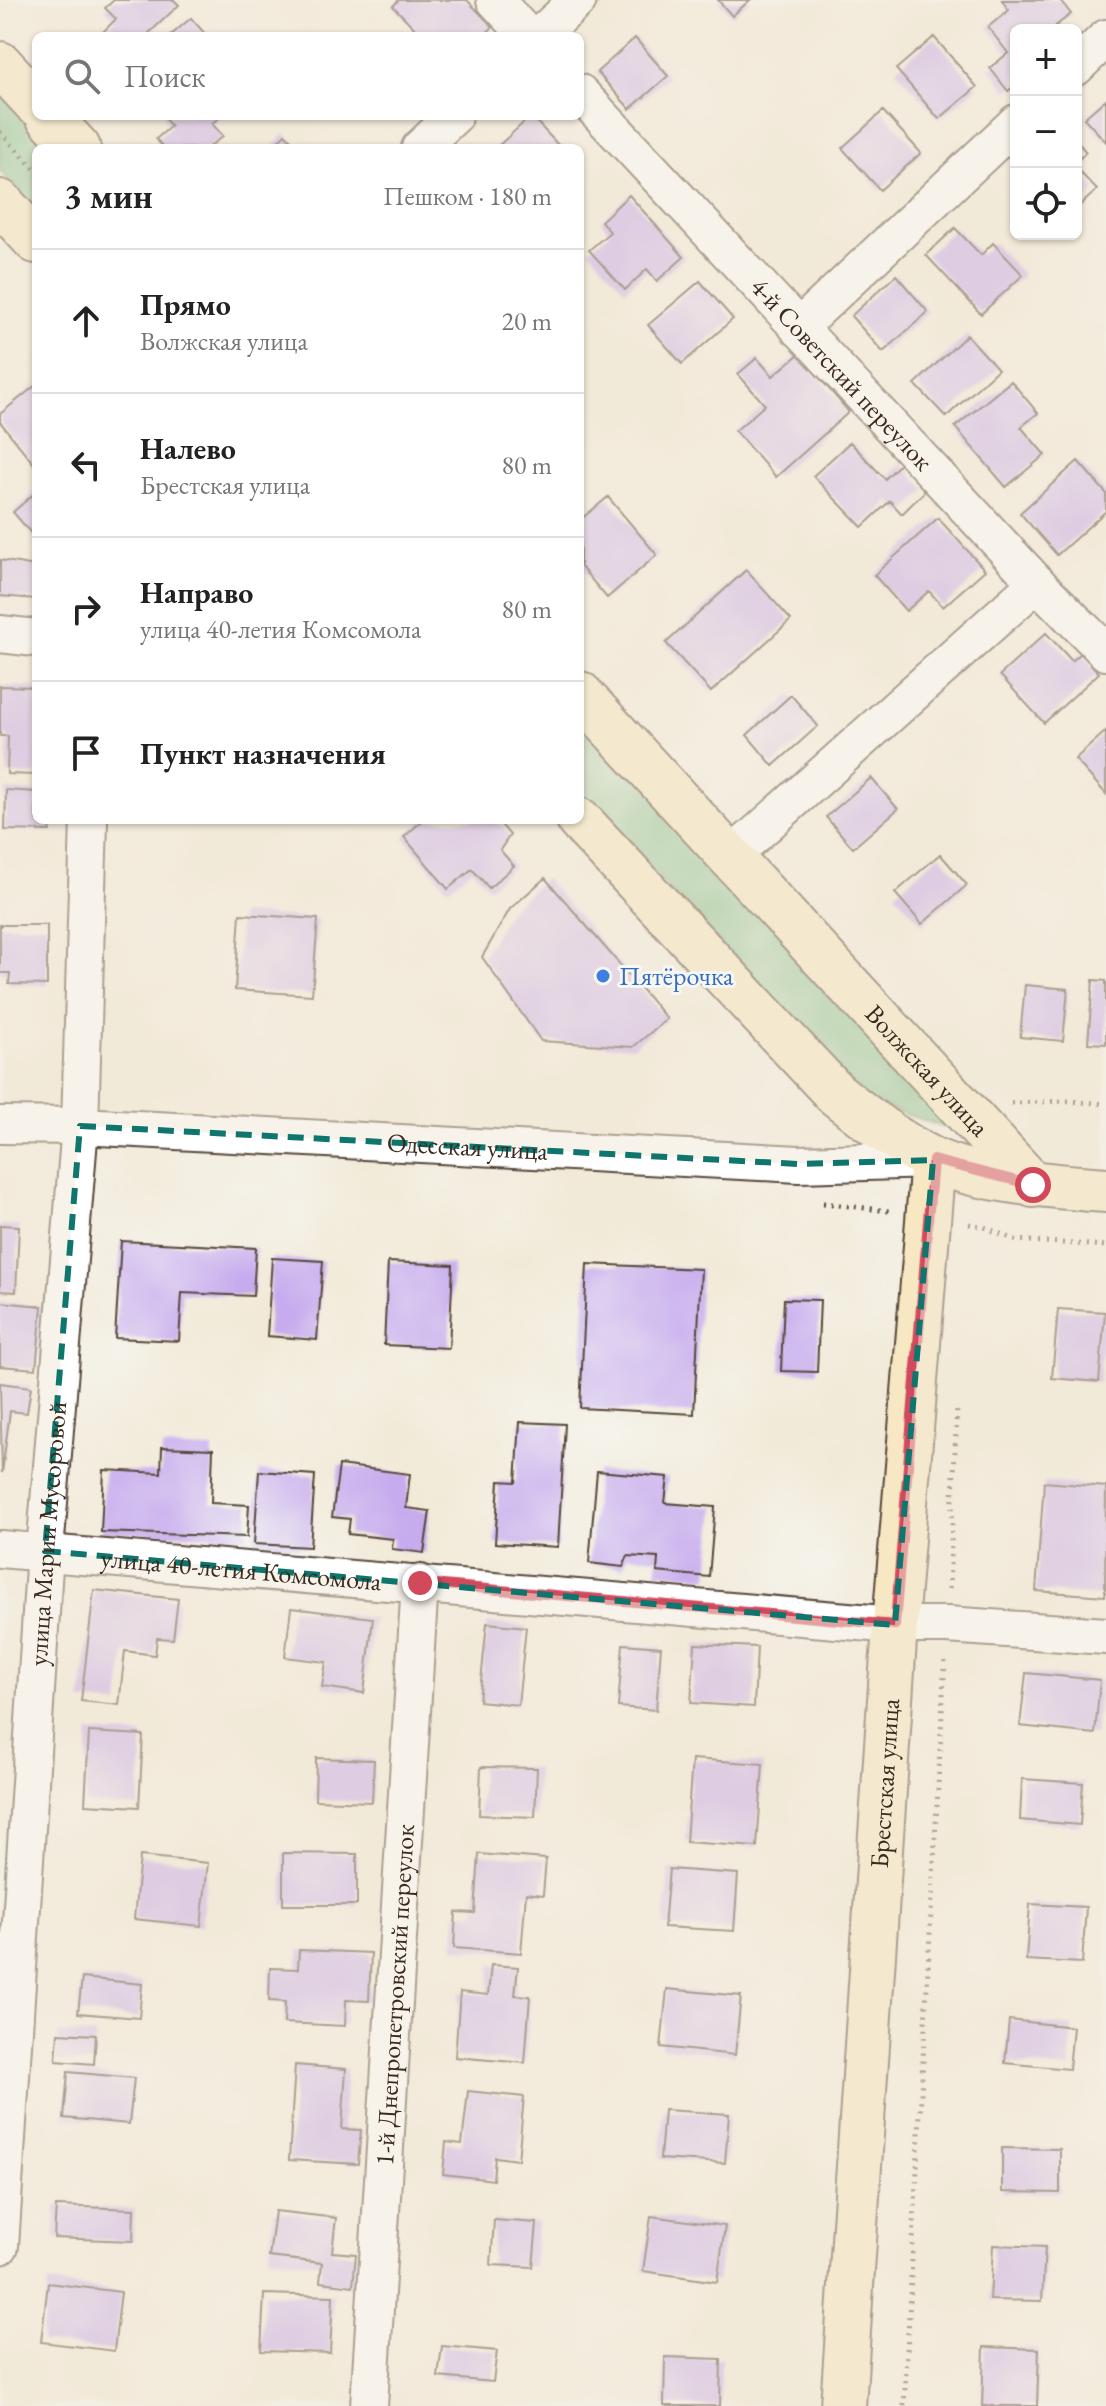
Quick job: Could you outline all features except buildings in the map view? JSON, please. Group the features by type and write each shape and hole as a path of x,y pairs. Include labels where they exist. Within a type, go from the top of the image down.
{"main road":[{"path":"0,64 32,99"},
{"path":"52,120 74,144"},
{"path":"0,202 32,237"},
{"name":"Волжская улица","path":"584,698 1033,1185"},
{"name":"Волжская улица","path":"583,824 835,1093 885,1131 933,1160 1033,1185"},
{"name":"Брестская улица","path":"843,2406 895,1625 933,1160"},
{"path":"1033,1185 1106,1190"}],"street":[{"path":"495,0 524,32"},
{"path":"543,32 578,0"},
{"path":"1082,61 1106,38"},
{"name":"4-й Советский переулок","path":"584,97 1037,583 1106,652"},
{"path":"424,144 450,120"},
{"path":"798,328 1010,129"},
{"path":"729,858 1037,583"},
{"path":"0,634 32,638"},
{"name":"улица Марии Мусоровой","path":"0,2246 45,1551 80,1126 89,824"},
{"name":"Одесская улица","path":"0,1125 80,1126 799,1164 933,1160"},
{"name":"улица 40-летия Комсомола","path":"0,1549 895,1625 947,1625 1106,1636"},
{"name":"1-й Днепропетровский переулок","path":"369,2406 420,1583"}],"path":[{"path":"0,132 32,166"},
{"path":"904,2406 958,1395"}],"highlighted area":[{"path":"80,1126 799,1164 933,1160 895,1625 45,1551"}],"green space":[{"path":"0,92 47,144 32,144 32,205 0,171"},
{"path":"584,717 979,1139 866,1101 584,797"}],"place":[{"name":"Пятёрочка","path":"603,976"}],"route":[{"path":"420,1583 895,1625 933,1160 1033,1185"}]}
